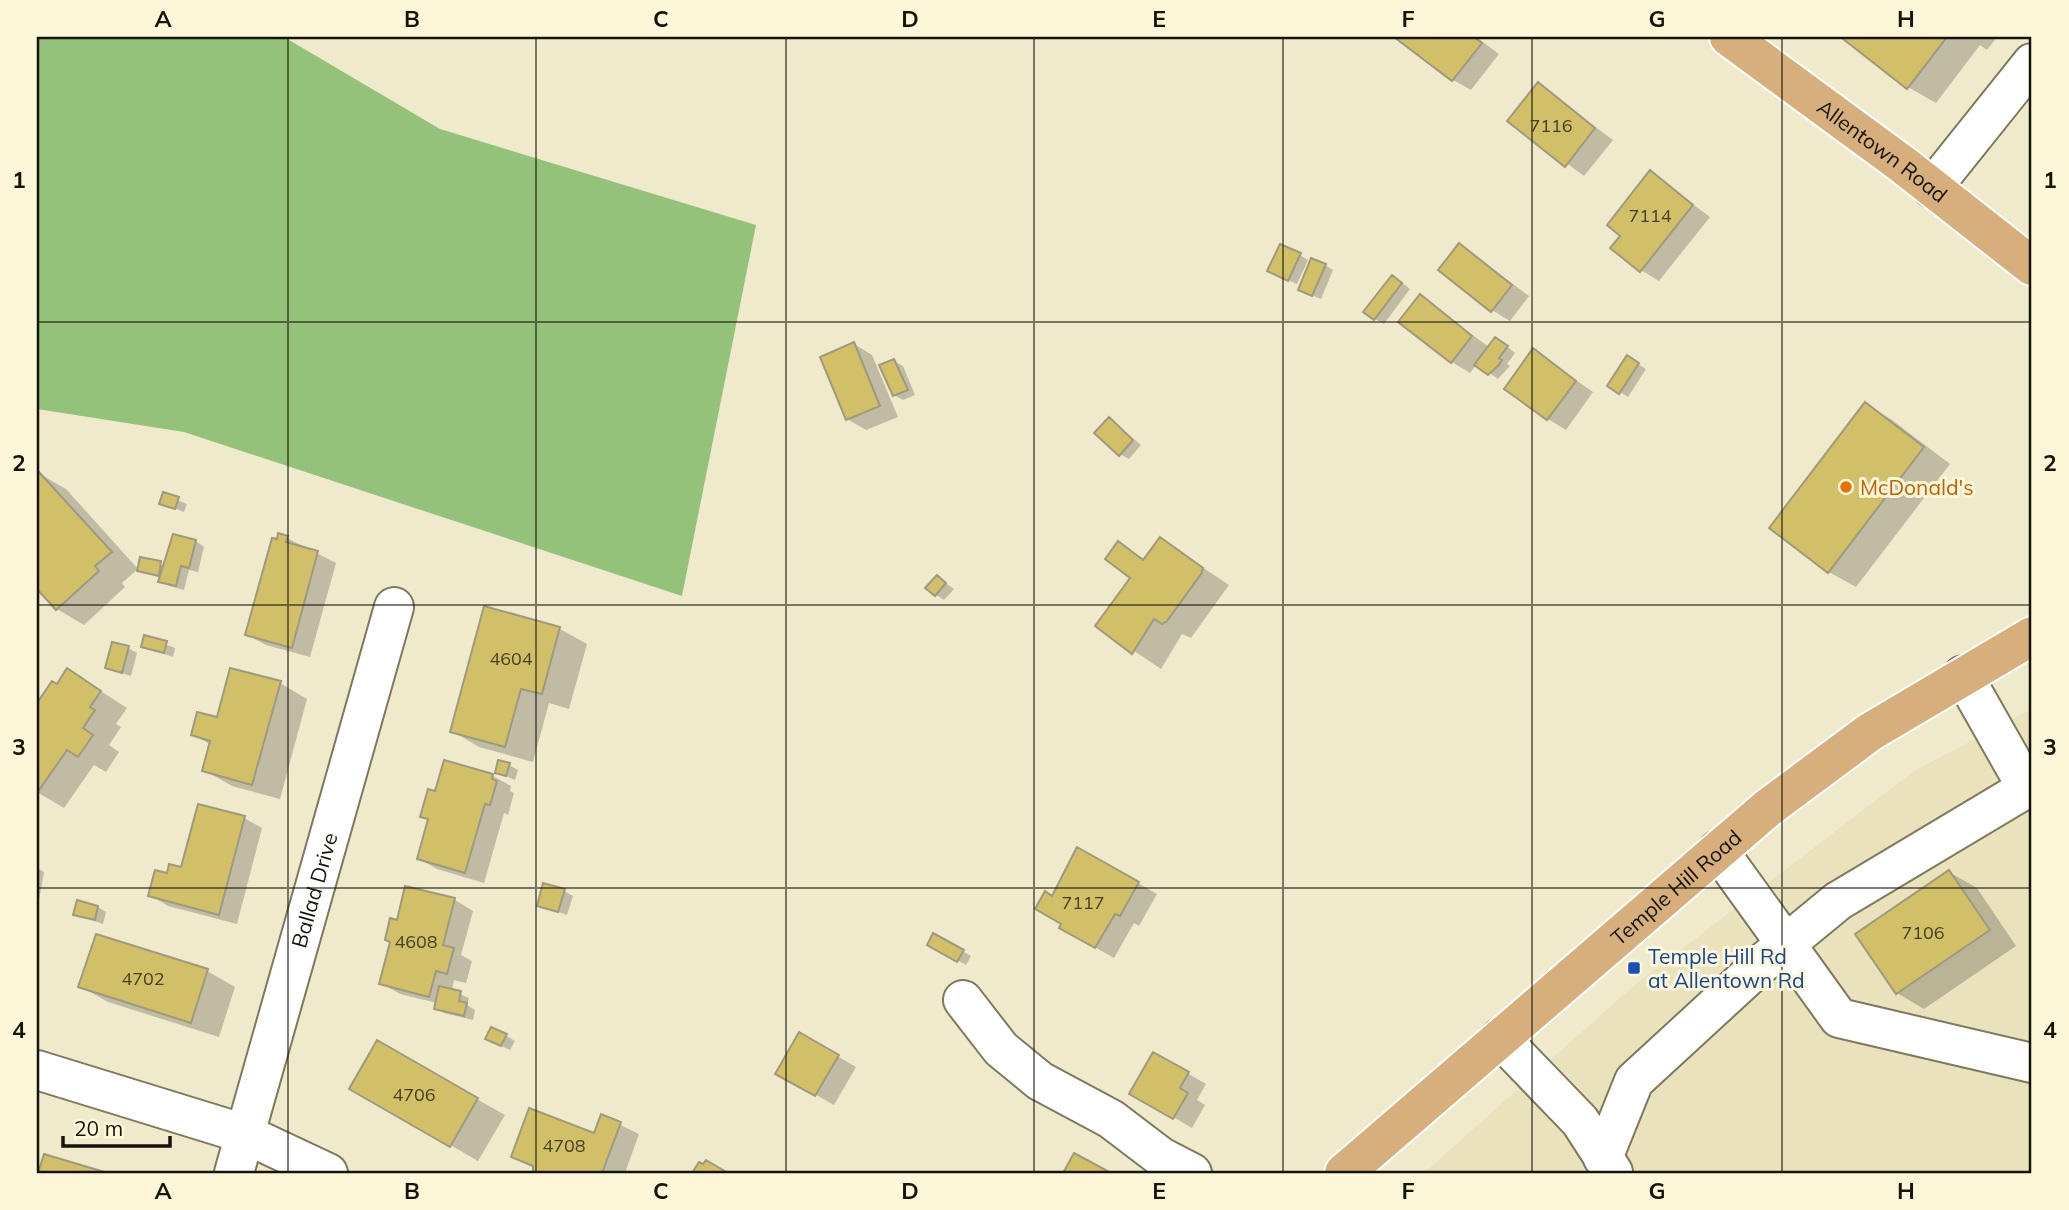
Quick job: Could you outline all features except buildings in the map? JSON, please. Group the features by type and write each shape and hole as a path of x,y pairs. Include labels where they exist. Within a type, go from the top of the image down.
{"main road":[{"name":"Allentown Road","path":"1729,37 2032,266"},
{"name":"Temple Hill Road","path":"1344,1173 1769,807 1870,732 2032,636"}],"street":[{"path":"1932,188 2032,63"},
{"name":"Ballad Drive","path":"234,1173 394,607"},
{"path":"1608,1165 1634,1081 1785,945 1838,901 2031,790 1963,675"},
{"path":"1718,850 1839,1018 2032,1063"},
{"path":"964,1000 1001,1049 1040,1081 1111,1119 1161,1157 1192,1173"},
{"path":"1500,1038 1580,1121 1608,1165"},
{"path":"37,1070 244,1134 328,1173"}],"shaded area":[{"path":"2032,709 2032,1173 1424,1173 1631,988 1914,771"}],"green space":[{"path":"37,37 284,37 440,129 756,225 682,596 184,432 37,409"}],"place":[{"name":"McDonald's","path":"1846,487"},
{"name":"Temple Hill Rd at Allentown Rd","path":"1634,968"}]}
